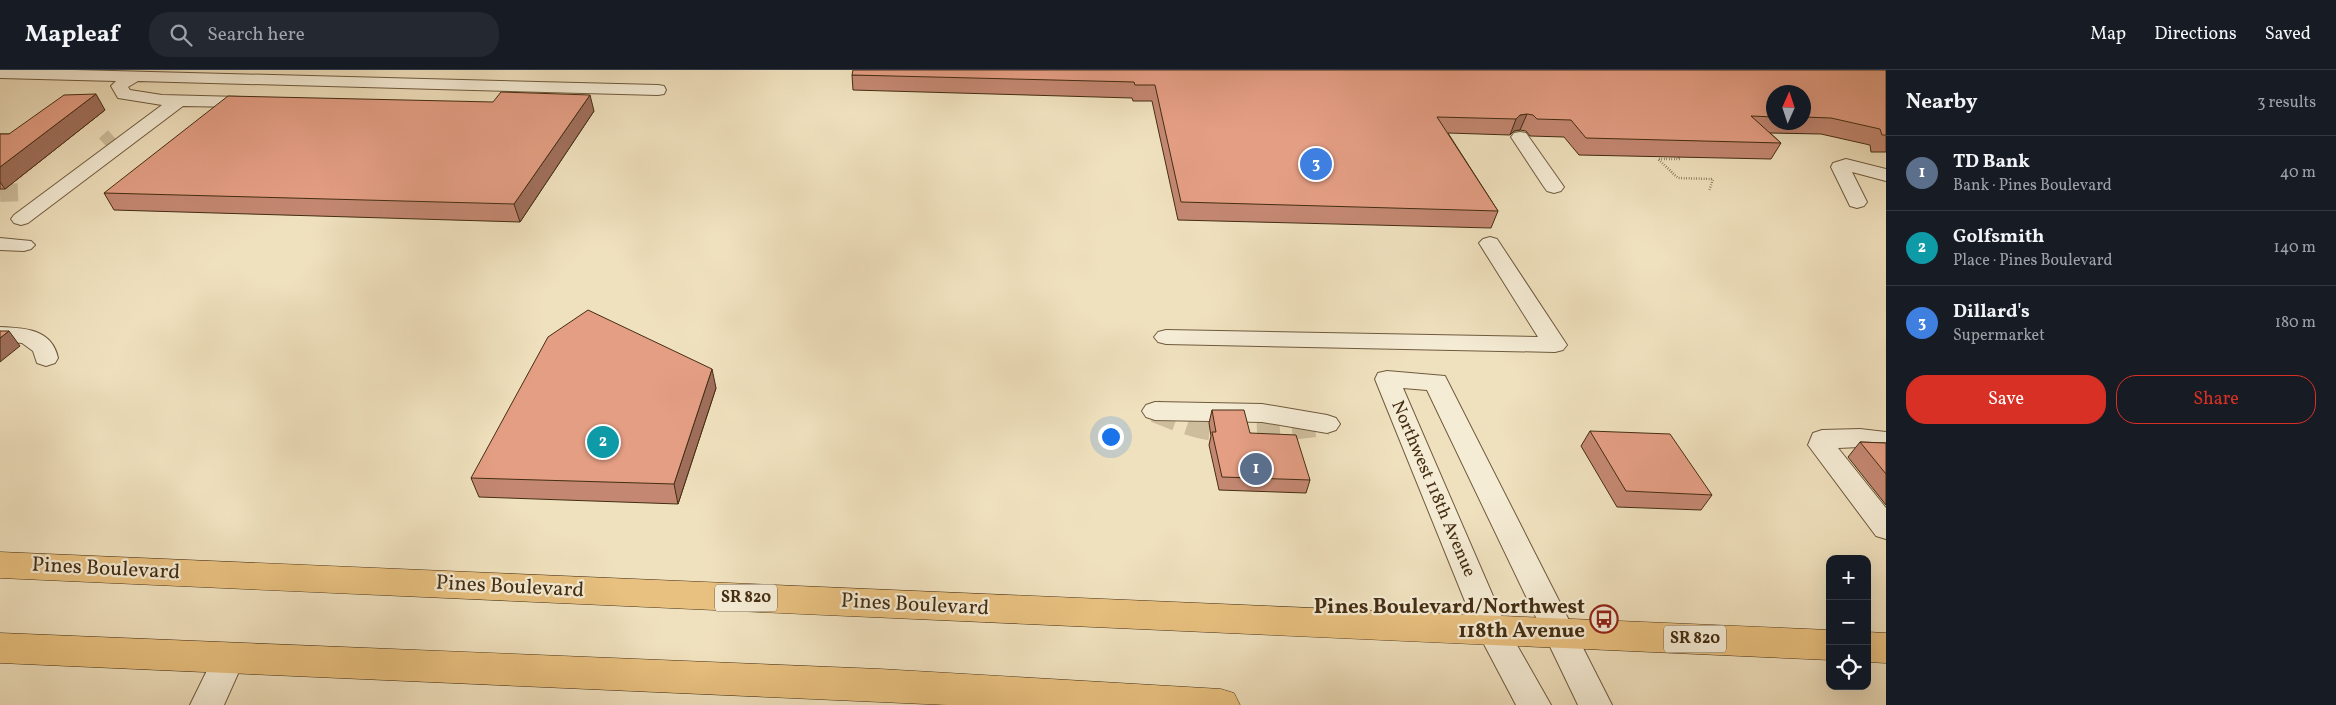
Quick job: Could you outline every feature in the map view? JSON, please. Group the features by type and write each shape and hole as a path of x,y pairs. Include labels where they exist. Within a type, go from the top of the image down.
{"highway":[{"name":"Pines Boulevard","path":"0,565 1826,645"},
{"path":"1871,647 1886,648"},
{"path":"0,648 229,658 879,695 1221,705"}],"street":[{"path":"0,73 134,76 373,76 504,84 561,74 660,83 504,84 180,100 124,94 119,86 134,76"},
{"path":"21,219 57,193 111,144 138,132 180,100"},
{"path":"1520,137 1554,186"},
{"path":"1857,202 1840,167 1846,165 1886,175"},
{"path":"27,192 57,193"},
{"path":"1166,337 1555,345 1490,243"},
{"path":"0,244 24,245"},
{"path":"0,334 28,336 44,348 45,356"},
{"name":"Northwest 118th Avenue","path":"1534,705 1493,631 1420,463 1387,379 1436,382 1559,634"},
{"path":"1155,411 1262,413 1327,424"},
{"path":"1886,441 1837,437 1822,439 1820,445 1886,528"},
{"path":"1559,634 1595,705"},
{"path":"207,705 229,658"}],"path":[{"path":"1673,153 1680,160 1658,159 1678,178 1713,179 1710,191"}],"building":[{"path":"853,70 1886,70 1886,135 1882,135 1880,129 1831,118 1811,117 1811,85 1766,85 1766,117 1751,116 1781,143 1586,138 1571,120 1537,119 1533,115 1527,114 1520,115 1516,119 1437,117 1498,211 1181,202 1155,85 1135,85 1134,82 852,75"},
{"path":"501,92 590,95 514,204 104,193 228,96 493,102"},
{"path":"96,94 0,167 0,134 9,134 64,95"},
{"path":"588,310 712,369 674,484 471,478 548,337"},
{"path":"0,331 9,331 0,338"},
{"path":"1212,410 1244,410 1250,433 1296,435 1310,480 1222,477 1212,432 1216,432"},
{"path":"1590,431 1670,434 1712,495 1626,491"},
{"path":"1860,442 1886,443 1886,474"}],"tunnel":[{"path":"105,145 114,137"},
{"path":"0,193 27,192"},
{"path":"1155,411 1182,422 1210,429 1239,431 1269,430 1327,424"}],"place":[{"name":"Dillard's","path":"1316,164"},
{"name":"Golfsmith","path":"603,442"},
{"name":"TD Bank","path":"1256,469"},
{"name":"Pines Boulevard/Northwest 118th Avenue","path":"1604,619"}]}
